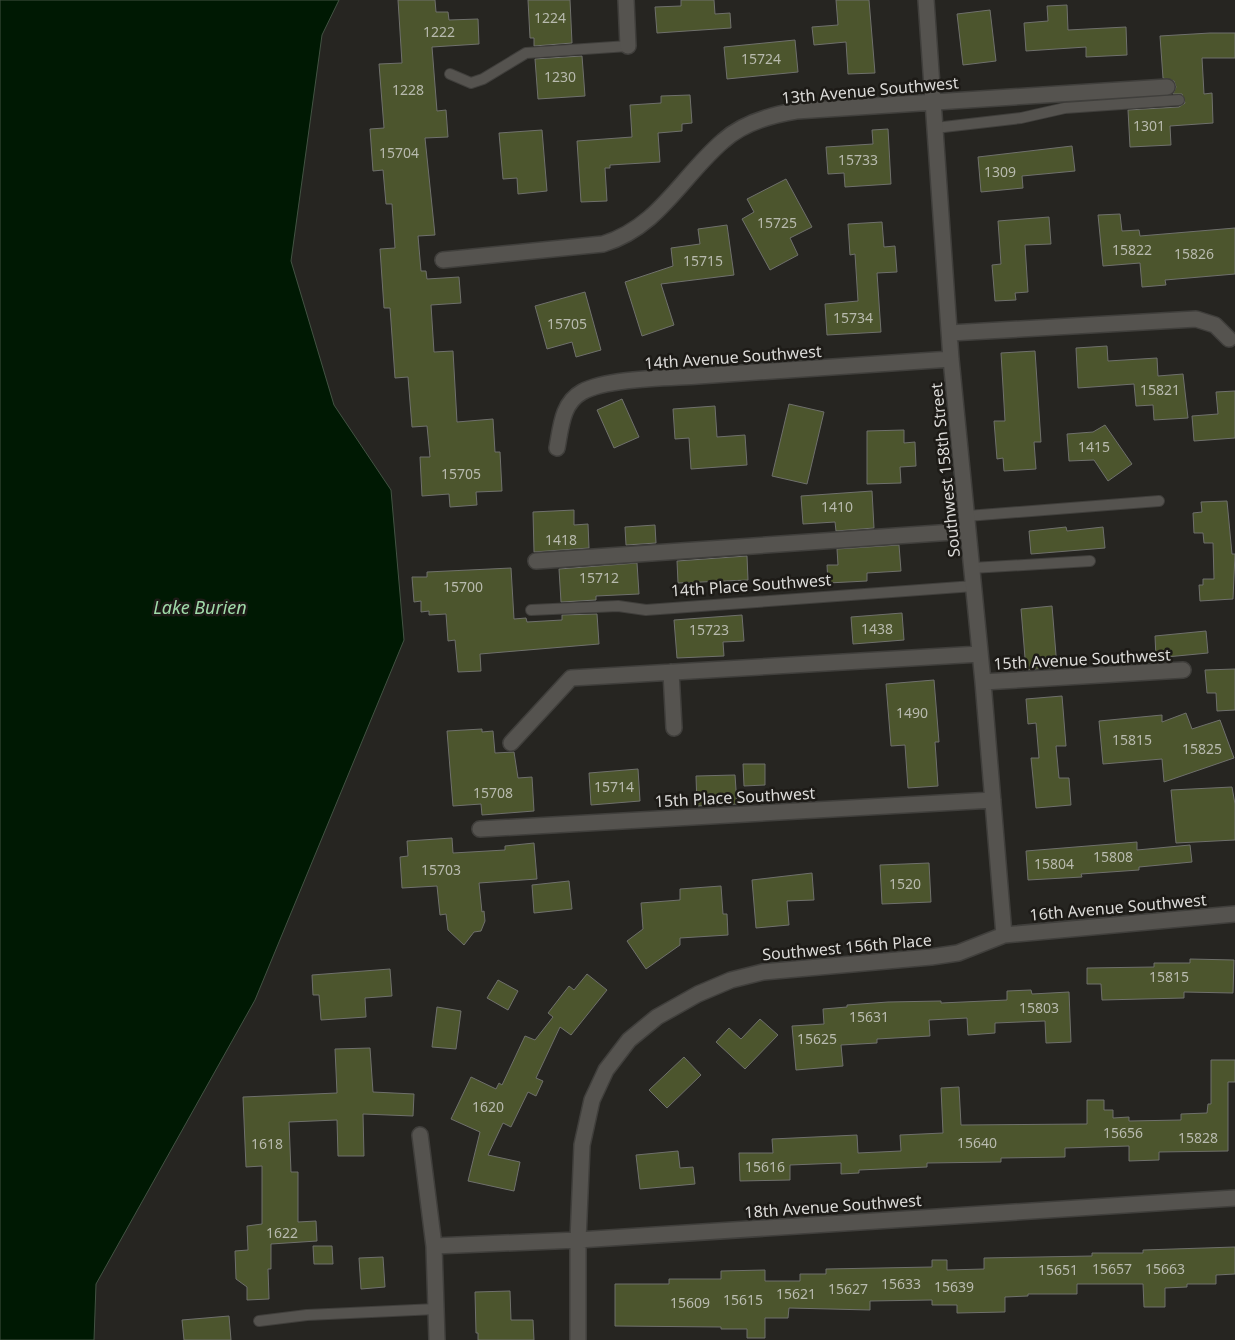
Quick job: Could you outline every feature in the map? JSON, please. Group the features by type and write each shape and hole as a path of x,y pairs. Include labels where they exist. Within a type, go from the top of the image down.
{"street":[{"path":"626,0 628,46"},
{"name":"Southwest 158th Street","path":"926,0 952,359 983,682 1004,935"},
{"name":"13th Avenue Southwest","path":"443,260 603,244 620,239 637,230 656,212 723,140 758,121 776,114 796,111 1168,87"},
{"path":"950,332 1196,318 1215,324 1229,339"},
{"name":"14th Avenue Southwest","path":"557,448 565,410 571,401 582,392 603,385 664,378 952,359"},
{"path":"536,561 968,531"},
{"path":"511,743 571,678 980,654"},
{"name":"15th Avenue Southwest","path":"983,682 1183,670"},
{"path":"671,672 674,728"},
{"name":"15th Place Southwest","path":"480,829 992,800"},
{"name":"16th Avenue Southwest","path":"1004,935 1235,914"},
{"name":"Southwest 156th Place","path":"578,1340 578,1240 582,1145 592,1100 606,1070 629,1040 657,1017 715,987 763,972 958,953 1004,935"},
{"path":"420,1134 434,1246 437,1340"},
{"name":"18th Avenue Southwest","path":"434,1246 578,1240 1235,1198"}],"lane":[{"path":"450,74 471,83 483,79 526,53 628,46"},
{"path":"935,128 1021,118 1065,108 1179,100"},
{"path":"967,516 1159,501"},
{"path":"972,568 1090,561"},
{"name":"14th Place Southwest","path":"531,610 618,606 646,610 974,586"},
{"path":"259,1320 307,1315 436,1309"}],"water":[{"name":"Lake Burien","path":"0,0 339,0 322,35 291,261 334,405 391,490 404,640 255,1000 96,1284 94,1340 0,1340"}],"building":[{"path":"398,0 435,0 436,12 448,12 449,20 478,19 479,44 432,47 437,111 446,110 448,137 425,138 435,235 418,236 421,271 426,271 427,279 459,277 461,303 431,305 434,352 453,351 457,422 493,419 495,452 500,452 502,491 476,492 477,505 450,507 449,494 422,496 420,457 430,457 427,426 412,427 408,377 395,378 390,308 384,308 380,249 395,248 392,204 386,204 383,170 373,171 370,129 384,128 379,64 402,63"},
{"path":"528,0 570,0 572,43 534,46 534,38 530,38"},
{"path":"681,0 714,0 715,14 730,13 731,28 657,33 655,7 681,6"},
{"path":"836,0 869,0 875,73 848,74 846,42 814,45 812,27 838,25"},
{"path":"1067,5 1068,30 1126,27 1127,55 1086,57 1086,47 1026,51 1024,23 1048,21 1047,6"},
{"path":"990,10 996,61 963,65 957,14"},
{"path":"1235,33 1235,58 1202,58 1204,94 1212,93 1213,123 1170,126 1171,145 1130,147 1128,110 1179,107 1185,103 1182,94 1173,94 1176,87 1174,81 1163,78 1160,36"},
{"path":"795,40 798,72 727,79 724,47"},
{"path":"582,56 585,96 538,99 535,59"},
{"path":"690,95 692,123 682,124 682,131 658,133 660,162 610,165 610,168 605,168 607,201 581,202 577,141 632,137 630,105 661,103 661,96"},
{"path":"888,129 891,184 845,187 844,173 828,174 826,147 873,144 872,130"},
{"path":"542,130 547,191 518,194 517,178 503,179 499,133"},
{"path":"1072,146 1075,171 1022,176 1023,188 981,192 978,157"},
{"path":"786,179 812,227 790,238 798,255 770,270 742,219 754,212 747,199"},
{"path":"1120,214 1122,231 1139,230 1140,236 1235,228 1235,274 1165,280 1166,285 1142,287 1140,263 1103,266 1098,215"},
{"path":"1049,217 1051,244 1025,245 1028,292 1015,293 1016,300 995,301 992,265 1001,264 998,221"},
{"path":"882,222 884,247 895,246 897,272 877,273 881,332 827,335 825,304 858,301 855,254 850,255 848,224"},
{"path":"727,225 734,275 661,284 674,325 642,336 625,282 673,266 671,248 700,244 698,229"},
{"path":"585,292 601,350 576,357 572,342 547,349 535,306"},
{"path":"1107,346 1108,361 1157,358 1158,376 1183,374 1188,418 1154,420 1153,405 1136,406 1134,384 1078,388 1076,348"},
{"path":"1035,351 1041,442 1034,442 1036,469 1004,471 1003,458 997,459 994,421 1005,421 1001,353"},
{"path":"1235,391 1235,438 1194,441 1192,416 1218,414 1216,392"},
{"path":"622,399 639,437 614,448 597,410"},
{"path":"789,404 824,412 807,484 772,476"},
{"path":"715,406 717,437 745,435 747,465 691,469 689,438 675,439 673,409"},
{"path":"1105,425 1132,464 1108,481 1094,460 1069,461 1067,434 1093,432"},
{"path":"904,430 904,443 915,442 916,466 900,467 901,483 867,484 867,431"},
{"path":"872,491 874,528 836,531 835,522 803,524 801,496"},
{"path":"1227,501 1232,554 1235,554 1233,599 1200,601 1199,585 1203,585 1203,579 1214,579 1213,543 1204,543 1203,533 1194,533 1193,513 1202,512 1201,502"},
{"path":"574,510 574,525 588,524 589,548 534,552 533,512"},
{"path":"655,525 656,543 626,545 625,527"},
{"path":"1066,527 1067,531 1103,527 1105,548 1031,554 1029,531"},
{"path":"899,545 901,571 867,573 867,581 828,583 827,565 838,565 837,549"},
{"path":"747,556 748,580 678,583 677,561"},
{"path":"637,563 639,594 596,596 596,600 561,602 559,569"},
{"path":"511,568 514,619 526,618 527,622 562,620 562,615 597,614 599,644 480,654 481,671 458,672 455,640 448,641 446,614 429,615 429,611 421,612 421,601 414,602 412,577 427,577 427,572"},
{"path":"1052,606 1057,667 1026,670 1021,609"},
{"path":"902,613 904,640 853,644 851,617"},
{"path":"742,615 744,641 723,642 724,656 677,658 674,620"},
{"path":"1206,631 1208,653 1156,658 1155,636"},
{"path":"1235,669 1235,710 1217,711 1216,693 1207,693 1205,670"},
{"path":"934,680 939,742 935,742 938,786 908,788 905,745 891,746 886,684"},
{"path":"1062,696 1066,746 1056,746 1059,778 1069,778 1071,805 1036,808 1031,758 1039,758 1036,723 1028,724 1026,699"},
{"path":"1186,713 1192,729 1220,720 1234,758 1164,782 1162,759 1103,764 1099,721 1162,715 1162,722"},
{"path":"482,729 482,732 493,731 495,753 514,752 518,778 532,777 534,811 482,815 481,804 453,806 447,731"},
{"path":"743,764 765,764 765,785 744,786"},
{"path":"638,769 640,801 591,805 589,773"},
{"path":"735,775 737,804 697,806 696,776"},
{"path":"1232,787 1235,804 1235,840 1176,843 1171,790"},
{"path":"452,838 453,853 505,850 505,846 534,843 537,879 479,883 482,912 484,911 485,921 481,931 474,932 464,945 448,930 446,914 440,915 437,886 402,888 400,857 408,856 407,841"},
{"path":"1137,842 1137,850 1190,845 1192,862 1139,867 1139,870 1081,874 1082,877 1028,880 1026,851"},
{"path":"929,863 931,902 882,904 880,865"},
{"path":"812,873 814,900 787,901 789,925 756,928 752,880"},
{"path":"569,881 572,909 534,913 532,885"},
{"path":"721,886 723,914 727,914 728,935 680,938 680,945 646,969 627,941 643,929 641,903 680,900 680,889"},
{"path":"1190,959 1234,960 1233,993 1184,992 1184,998 1102,1000 1101,984 1087,984 1087,968 1154,967 1154,963 1190,963"},
{"path":"390,969 392,996 365,998 366,1017 321,1020 319,995 313,995 312,975"},
{"path":"587,974 607,990 571,1035 560,1027 536,1078 543,1081 536,1096 528,1092 511,1127 503,1123 488,1155 520,1162 514,1191 468,1181 480,1132 451,1119 471,1077 496,1089 499,1083 502,1085 525,1036 535,1040 553,1017 548,1013 569,986 574,990"},
{"path":"498,980 518,991 508,1010 487,998"},
{"path":"1031,990 1032,994 1069,992 1071,1042 1046,1043 1045,1021 995,1023 995,1033 968,1035 967,1018 929,1020 930,1036 877,1039 877,1043 841,1045 843,1066 796,1070 792,1026 824,1024 823,1009 888,1002 941,1001 941,1003 1007,1000 1007,991"},
{"path":"437,1007 461,1011 456,1049 432,1047"},
{"path":"760,1019 778,1035 745,1069 716,1042 729,1028 741,1039"},
{"path":"370,1048 373,1092 414,1094 413,1116 363,1114 364,1156 338,1156 337,1120 289,1122 291,1172 298,1172 298,1222 316,1221 317,1241 271,1244 271,1269 268,1269 269,1299 247,1300 247,1287 236,1279 235,1251 248,1250 247,1226 262,1224 262,1166 246,1167 243,1097 337,1093 335,1049"},
{"path":"684,1057 701,1075 667,1108 649,1090"},
{"path":"1211,1060 1235,1060 1235,1082 1228,1082 1228,1151 1159,1152 1159,1160 1129,1161 1129,1146 1065,1148 1065,1157 1001,1158 1001,1162 927,1163 927,1167 859,1170 859,1173 841,1174 841,1163 790,1165 790,1180 740,1181 739,1153 773,1153 772,1139 857,1135 858,1153 901,1151 900,1135 943,1133 941,1088 959,1087 961,1125 1087,1124 1087,1100 1104,1100 1104,1110 1113,1110 1113,1118 1129,1117 1129,1121 1181,1120 1181,1114 1207,1113 1208,1104 1211,1104"},
{"path":"678,1151 680,1168 693,1167 695,1184 640,1189 636,1155"},
{"path":"313,1246 332,1246 333,1264 314,1264"},
{"path":"1235,1247 1235,1274 1216,1275 1216,1284 1187,1284 1187,1287 1165,1288 1165,1307 1144,1307 1143,1284 1077,1284 1077,1294 1028,1294 1028,1296 1005,1297 1005,1312 957,1313 957,1305 932,1305 932,1300 870,1301 870,1310 789,1308 788,1318 765,1318 765,1338 747,1338 747,1329 615,1326 615,1284 669,1284 669,1279 721,1279 721,1271 765,1270 765,1281 800,1281 800,1274 826,1274 826,1269 932,1267 932,1260 947,1260 947,1270 984,1269 984,1258 1092,1256 1092,1253 1143,1253 1143,1250"},
{"path":"383,1257 385,1287 361,1289 359,1258"},
{"path":"510,1291 511,1320 533,1320 534,1340 478,1340 478,1333 476,1333 475,1292"},
{"path":"229,1316 231,1340 184,1340 182,1320"}]}
